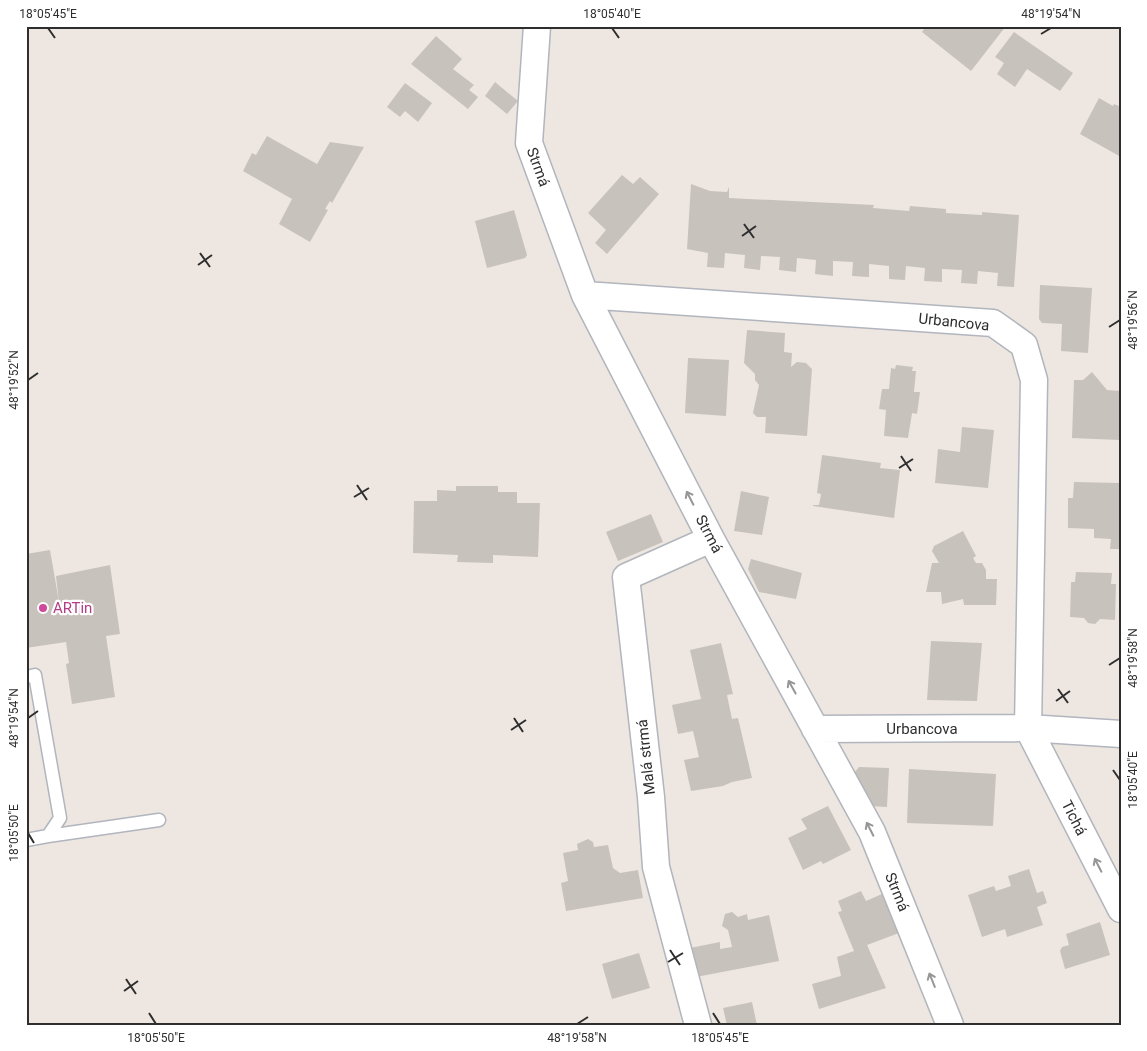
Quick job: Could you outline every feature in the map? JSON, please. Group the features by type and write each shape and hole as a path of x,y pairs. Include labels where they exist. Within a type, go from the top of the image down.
{"street":[{"name":"Strmá","path":"537,26 528,143 585,295 711,538 872,832 950,1025"},
{"name":"Urbancova","path":"585,295 993,323 1024,345 1034,380 1028,728"},
{"name":"Malá strmá","path":"698,1025 656,867 651,797 626,577 711,538"},
{"name":"Urbancova","path":"815,729 1028,728 1121,734"},
{"name":"Tichá","path":"1028,728 1121,908"}],"lane":[{"path":"26,677 35,675 60,818 48,836"},
{"path":"26,840 159,820"}],"building":[{"path":"926,26 1006,26 971,71 922,32"},
{"path":"1014,32 1073,73 1060,91 1027,69 1015,87 997,74 1004,63 995,57"},
{"path":"436,36 462,59 453,69 474,85 469,90 478,97 468,109 411,64"},
{"path":"495,82 518,101 507,114 485,96"},
{"path":"405,83 432,103 418,122 405,111 400,117 387,107"},
{"path":"1099,98 1113,106 1114,104 1121,107 1121,157 1080,134"},
{"path":"267,136 317,164 330,142 364,147 332,203 330,201 325,209 328,210 310,242 279,224 292,199 243,171 252,153 256,155"},
{"path":"622,175 633,184 640,177 659,194 607,254 595,243 606,230 588,213"},
{"path":"691,184 710,191 727,192 729,187 729,198 874,205 873,208 909,211 910,206 946,209 946,213 982,215 982,212 1019,215 1014,287 997,286 998,273 978,271 977,284 961,283 962,270 942,269 942,282 924,281 925,268 906,266 905,280 889,279 889,266 869,264 869,277 852,276 853,262 833,261 833,276 815,274 816,260 797,258 796,272 779,270 780,257 761,256 760,270 744,268 745,255 725,253 724,268 707,267 708,253 687,249"},
{"path":"514,210 527,255 525,258 487,268 475,221"},
{"path":"1040,285 1092,288 1088,353 1061,351 1062,324 1042,323 1039,319"},
{"path":"747,330 785,333 784,352 792,353 791,367 797,362 806,363 812,369 807,436 765,433 766,417 757,417 753,413 759,385 755,380 755,374 744,363"},
{"path":"688,358 729,360 726,416 685,413"},
{"path":"896,365 913,367 912,371 916,371 914,392 920,392 917,414 912,413 908,438 884,436 886,410 879,409 882,389 889,389 891,368 895,369"},
{"path":"1092,372 1107,390 1121,391 1119,440 1072,438 1074,380 1083,380"},
{"path":"962,427 994,430 988,488 935,483 938,449 960,452"},
{"path":"822,455 881,463 880,468 900,470 894,518 813,506 819,505 821,494 817,493"},
{"path":"1074,482 1121,483 1121,549 1110,549 1111,539 1094,538 1094,529 1068,528 1068,498 1073,498"},
{"path":"456,486 498,486 498,492 517,492 517,503 540,503 538,557 493,555 493,563 457,562 458,555 413,553 414,501 437,501 437,490 456,491"},
{"path":"741,491 769,497 762,535 734,531"},
{"path":"651,514 663,542 618,561 606,532"},
{"path":"963,531 976,556 973,558 976,563 982,563 986,570 986,579 997,579 996,605 964,605 963,599 942,604 941,592 926,592 932,563 939,563 932,551 934,546"},
{"path":"50,550 59,602 56,576 110,565 120,634 106,636 115,697 72,704 66,664 69,663 66,642 26,648 26,554"},
{"path":"751,559 802,573 796,599 759,592 748,569"},
{"path":"1076,572 1112,573 1111,584 1116,584 1115,620 1100,619 1095,624 1088,623 1084,618 1070,617 1071,582 1075,582"},
{"path":"931,641 982,643 977,701 927,700"},
{"path":"721,643 733,694 727,695 732,719 738,718 752,778 723,786 691,791 684,760 699,757 693,731 678,734 672,705 701,699 690,650"},
{"path":"859,767 889,768 887,807 870,806 854,773"},
{"path":"909,769 996,774 993,826 907,823"},
{"path":"828,806 851,850 823,864 821,861 803,870 788,838 807,829 801,819"},
{"path":"588,839 593,842 594,847 608,845 613,868 620,873 638,870 643,898 566,911 561,883 568,881 563,853 578,850 577,844"},
{"path":"1029,869 1037,893 1043,891 1047,903 1037,907 1043,925 1007,937 1005,929 982,937 968,895 994,886 996,891 1011,886 1008,876"},
{"path":"861,891 866,901 882,894 899,933 867,945 886,988 819,1009 812,984 841,976 837,957 854,951 838,912 842,911 838,901"},
{"path":"732,912 738,917 747,914 748,920 769,915 779,961 696,977 690,948 720,942 720,949 732,947 728,930 722,926 725,914"},
{"path":"1100,922 1110,955 1065,969 1060,951 1062,947 1069,945 1066,934"},
{"path":"639,953 650,988 612,999 602,964"},
{"path":"752,1002 757,1025 727,1025 723,1008"}],"place":[{"name":"ARTin","path":"43,608"}]}
